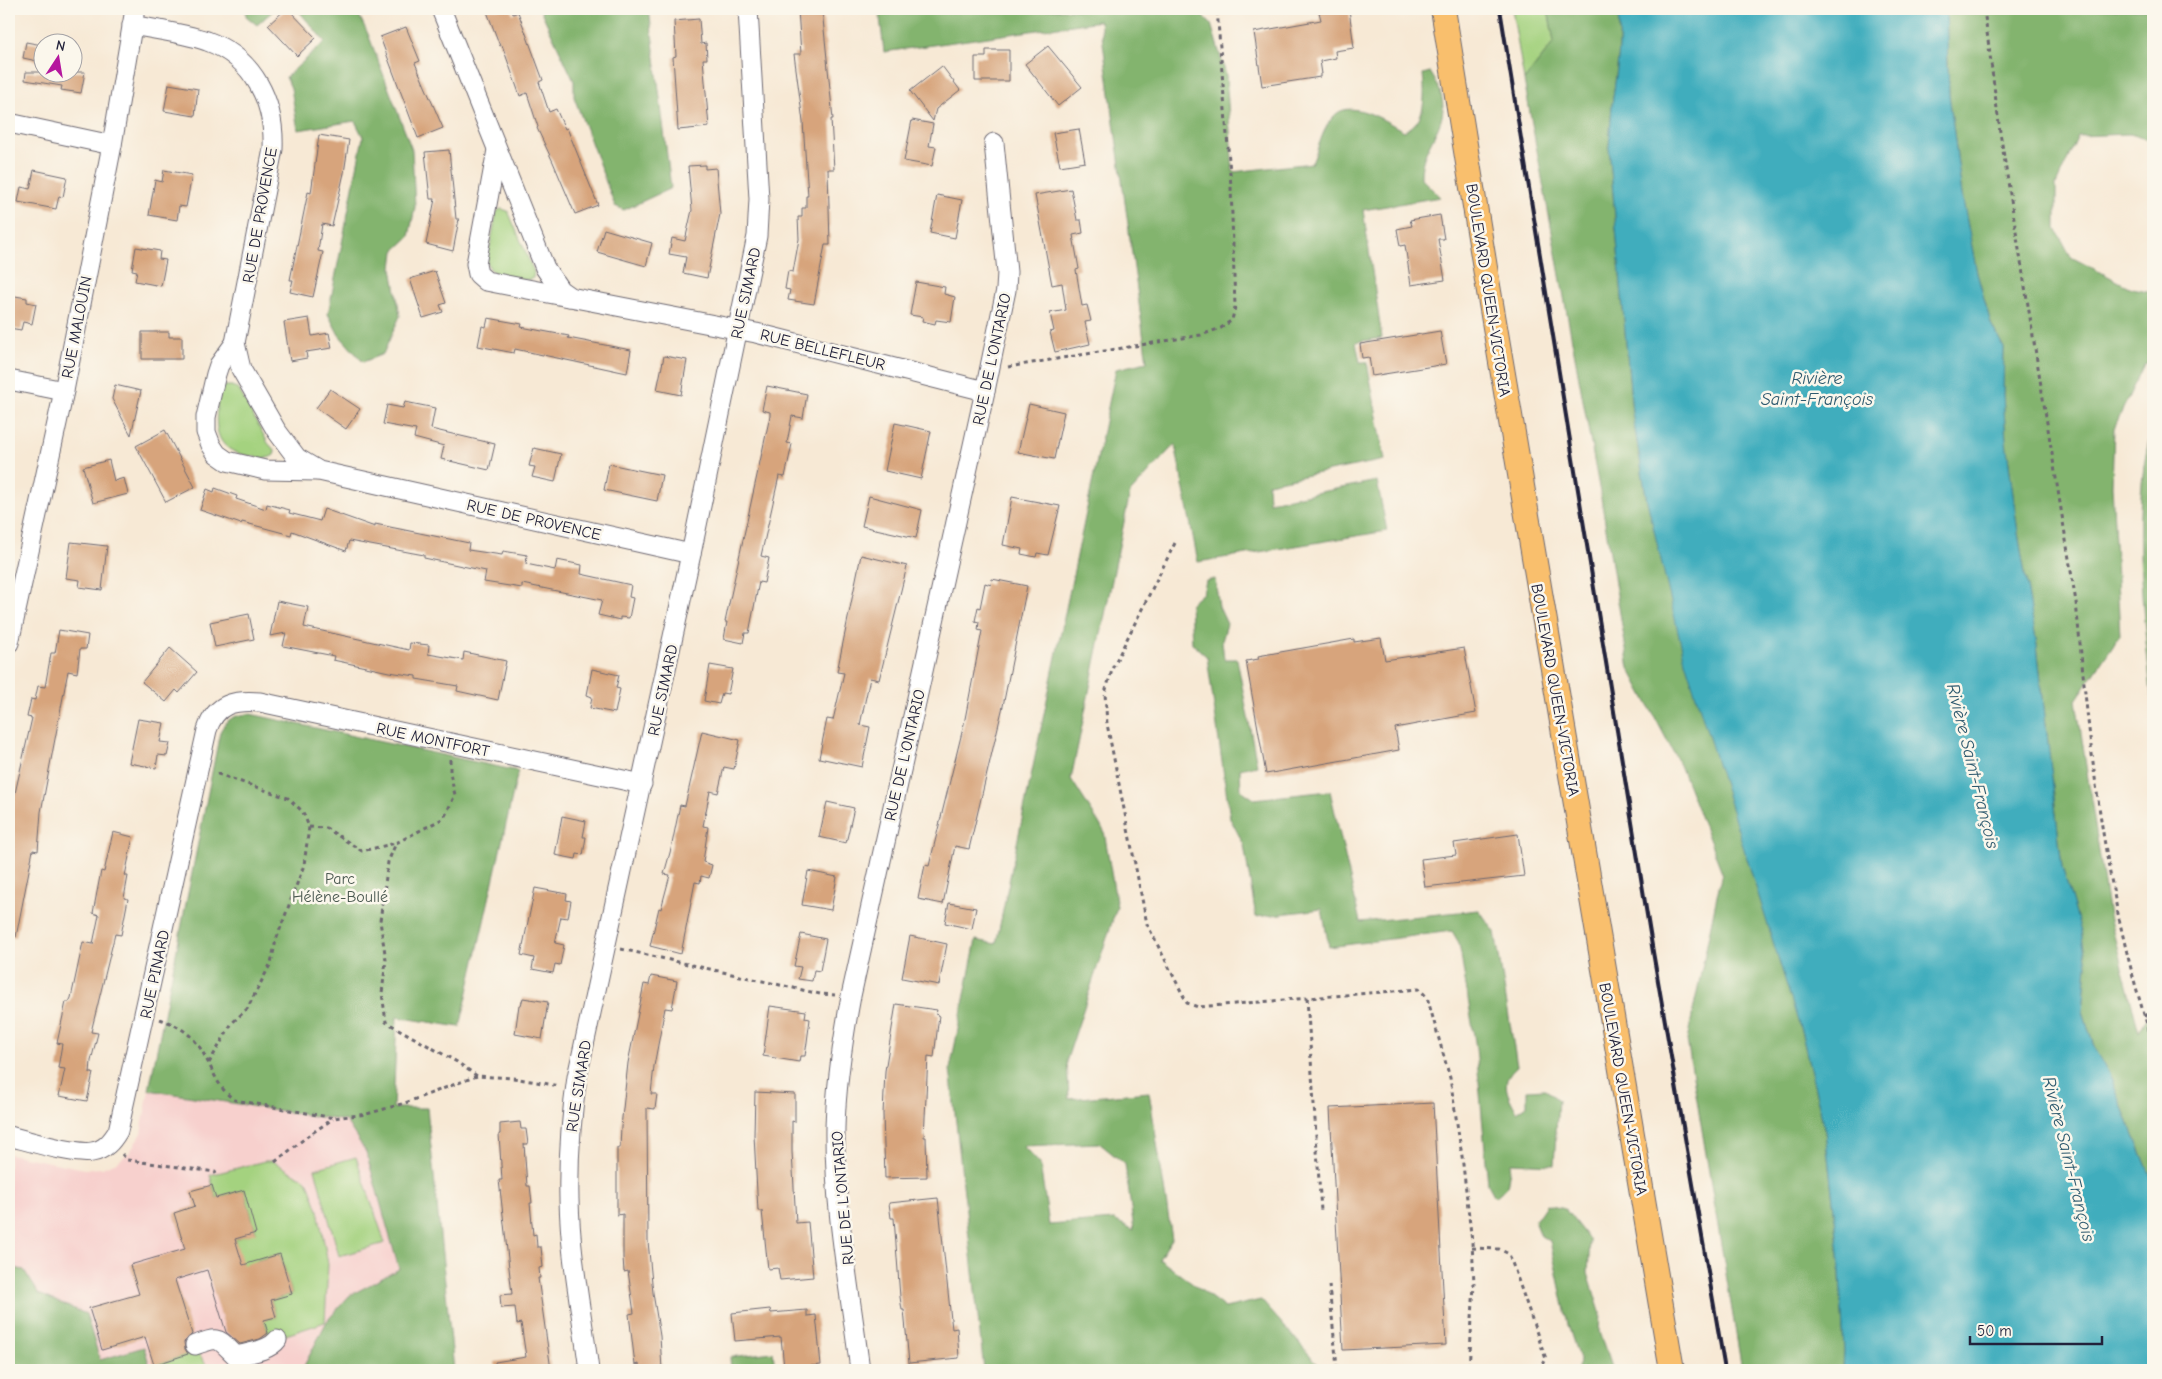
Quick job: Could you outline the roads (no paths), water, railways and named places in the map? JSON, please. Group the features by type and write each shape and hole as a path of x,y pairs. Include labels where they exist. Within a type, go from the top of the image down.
{"main road":[{"name":"BOULEVARD QUEEN-VICTORIA","path":"1443,9 1672,1370"}],"street":[{"path":"441,9 545,268 560,290 570,297"},
{"name":"RUE SIMARD","path":"589,1370 569,1200 569,1138 575,1089 642,784 757,236 759,199 748,9"},
{"name":"RUE MALOUIN","path":"9,643 64,391 112,145 133,17"},
{"name":"RUE DE PROVENCE","path":"133,17 209,42 225,50 242,63 254,76 264,92 270,109 274,131 273,149 235,343 241,368 276,430 296,458 319,471"},
{"path":"9,122 112,145"},
{"name":"RUE DE L'ONTARIO","path":"860,1370 841,1222 836,1155 839,1077 851,996 1006,290 1007,272 994,143"},
{"name":"RUE BELLEFLEUR","path":"497,150 476,264 478,274 486,281 738,329 850,355 985,391"},
{"name":"RUE DE PROVENCE","path":"235,343 219,365 206,418 206,432 211,445 217,454 226,461 265,470 319,471 691,554"},
{"path":"9,380 64,391"},
{"name":"RUE MONTFORT","path":"225,706 241,701 260,702 642,784"},
{"name":"RUE PINARD","path":"9,1136 80,1152 93,1152 111,1142 118,1131 210,719 217,710 225,706"},
{"path":"196,1345 214,1338 218,1339 236,1356 266,1348 277,1340"}],"water":[{"name":"Rivière Saint-François","path":"1617,9 1946,9 1949,94 1962,195 1977,273 1991,324 2004,348 2003,394 2006,441 2018,533 2037,645 2062,867 2081,931 2087,965 2083,1011 2093,1044 2112,1080 2153,1182 2153,1370 1843,1370 1844,1351 1839,1253 1825,1131 1802,1034 1685,661 1647,501 1632,412 1609,147 1619,46"}],"railway":[{"path":"1500,9 1653,952 1725,1370"}],"park label":[{"name":"Parc Hélène-Boullé","path":"340,887"}]}
